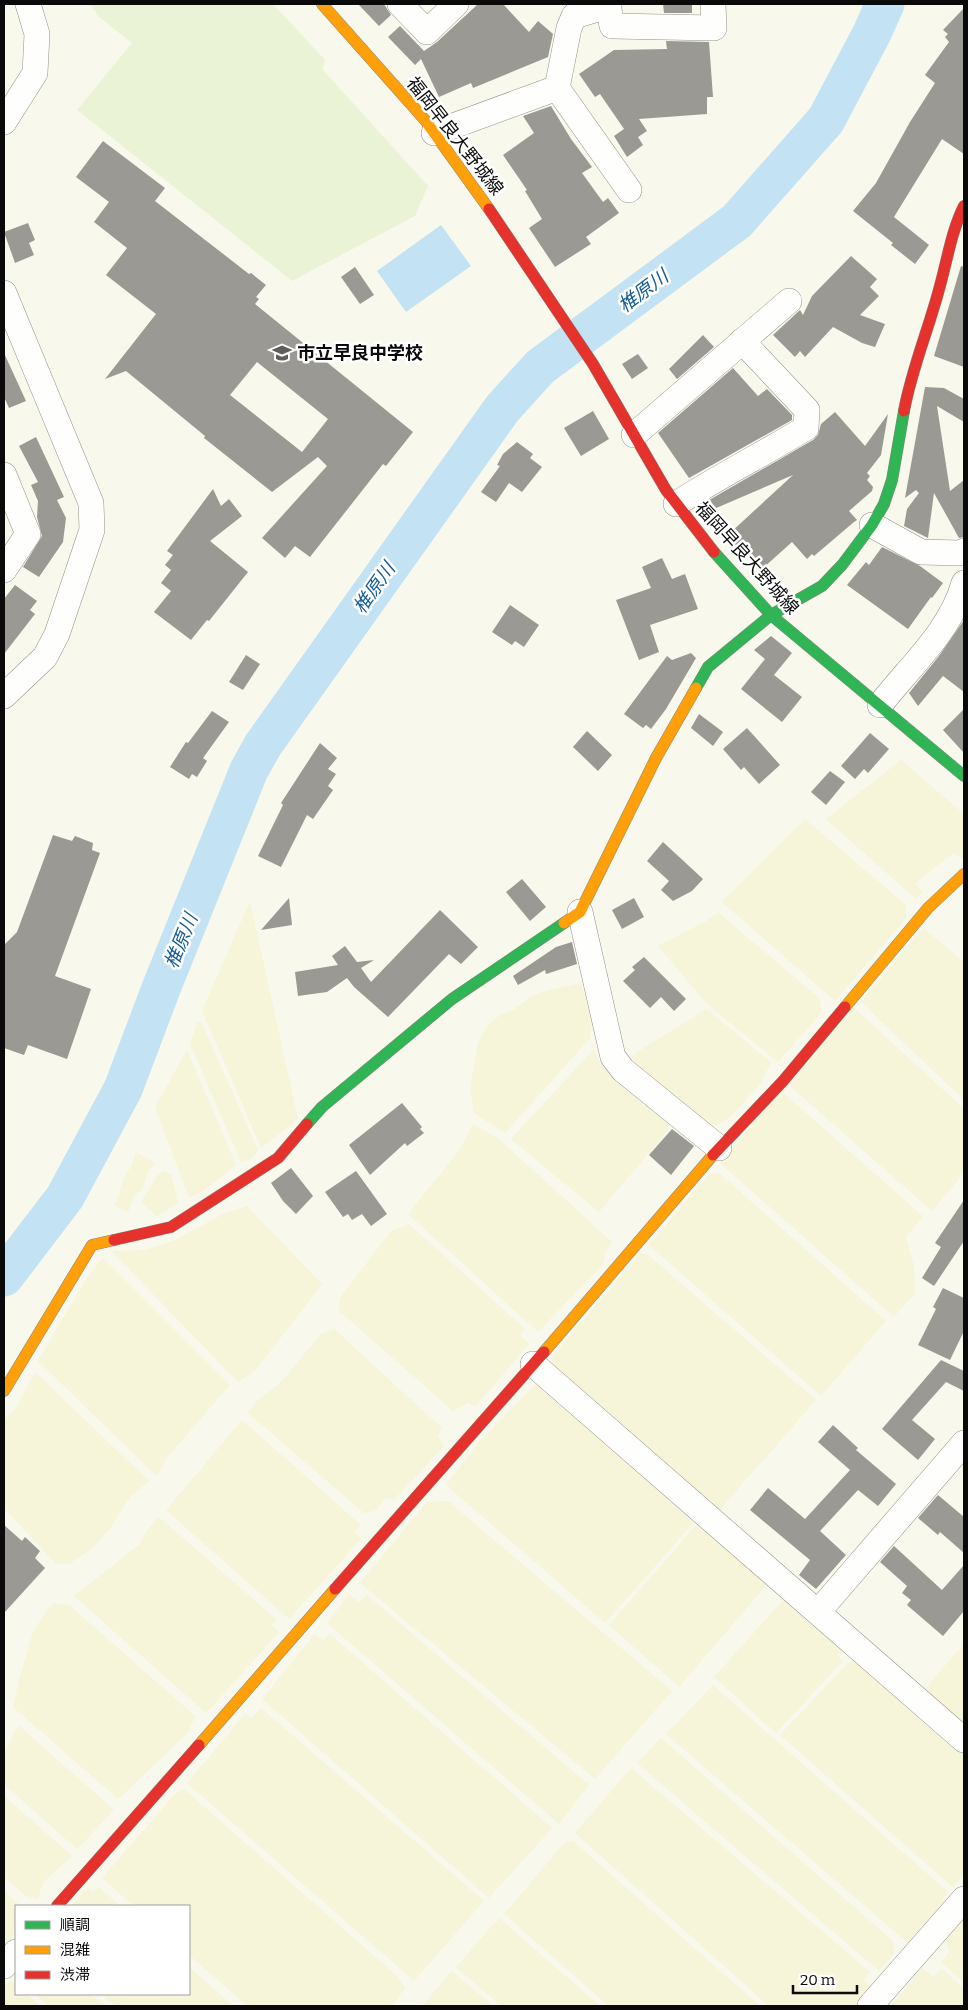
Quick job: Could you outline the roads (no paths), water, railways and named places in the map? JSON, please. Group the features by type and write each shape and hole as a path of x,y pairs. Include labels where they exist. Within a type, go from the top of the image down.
{"street":[{"path":"4,122 35,73 37,34 28,4"},
{"path":"400,4 427,32 456,4"},
{"path":"629,190 557,88 569,28 574,16 608,5 612,26 714,28 713,4"},
{"name":"福岡早良大野城線","path":"330,7 425,120 503,228 593,364 666,490 708,546 771,615 964,776"},
{"path":"434,133 557,88"},
{"path":"4,1391 92,1245 171,1227 278,1158 322,1107 452,999 580,912 656,758 708,667 771,615 822,586 842,565 872,525 884,504 892,480 909,385 941,283 955,224 964,206"},
{"path":"4,293 91,503 92,530 57,634 45,657 4,696"},
{"path":"634,435 789,301"},
{"path":"676,504 806,428 807,410 742,341"},
{"path":"4,475 28,534 4,570"},
{"path":"872,525 921,552 959,553 964,551"},
{"path":"880,705 895,685 929,648 961,596 964,582"},
{"path":"57,1905 533,1364 720,1148 783,1081 928,908 964,874"},
{"path":"580,912 613,1057 623,1070 720,1148"},
{"path":"533,1364 964,1740"},
{"path":"818,1612 964,1443"},
{"path":"870,2006 964,1899"},
{"path":"4,1966 15,1953"}],"water":[{"path":"441,225 471,266 406,312 377,271"}],"waterway":[{"name":"椎原川","path":"4,1277 65,1197 123,1089 162,986 249,770 263,745 502,409 540,367 737,221 826,120 872,33 885,4"}],"place":[{"name":"市立早良中学校","path":"282,353"}]}
